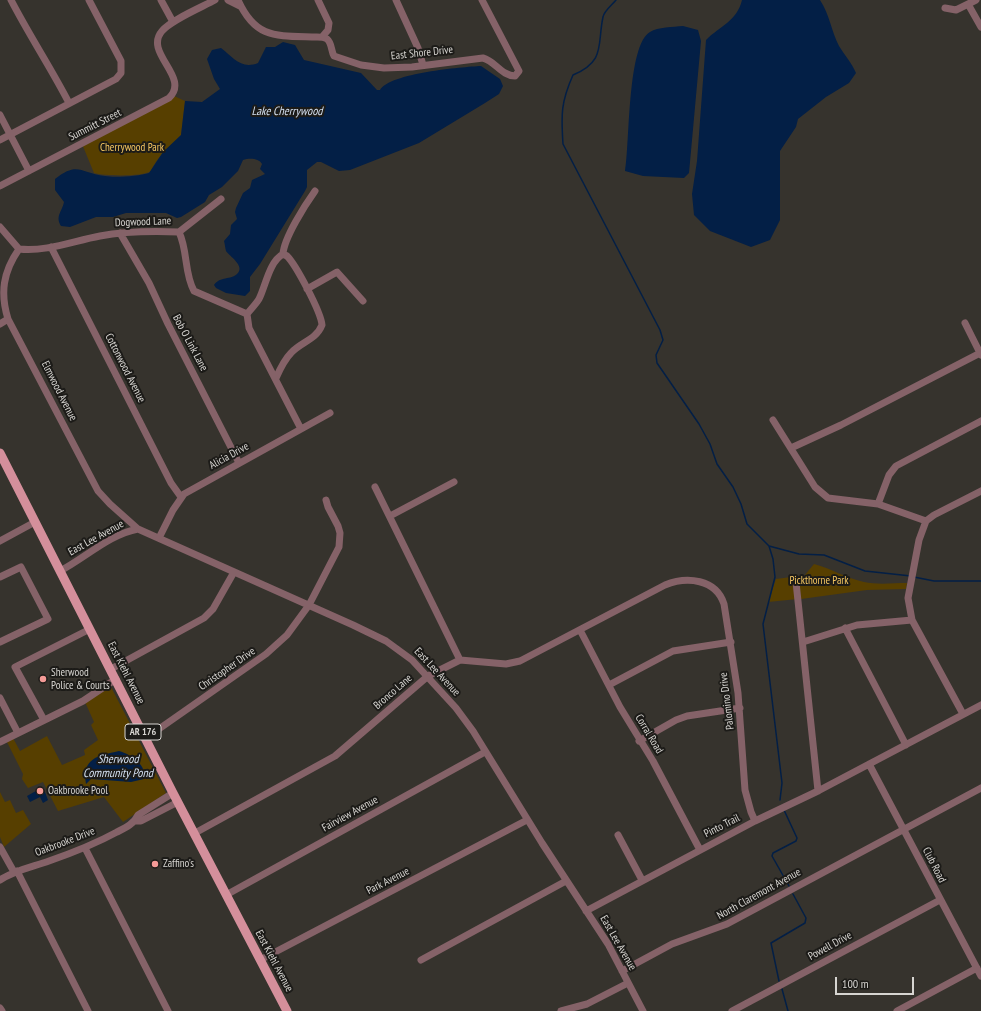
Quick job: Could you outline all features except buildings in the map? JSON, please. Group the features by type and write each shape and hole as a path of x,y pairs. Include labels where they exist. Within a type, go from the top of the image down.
{"main road":[{"name":"East Kiehl Avenue","path":"0,453 286,1011"}],"street":[{"path":"11,0 69,103"},
{"path":"0,140 116,79 122,70 119,58 89,0"},
{"path":"161,0 173,22 215,0"},
{"path":"228,0 241,7"},
{"path":"238,0 251,22 264,32 272,34 322,37 328,30 329,23 318,0"},
{"path":"396,0 423,65"},
{"name":"East Shore Drive","path":"322,37 329,42 334,56 361,65 391,68 483,58 492,62 508,75 517,75 519,71 482,0"},
{"path":"945,8 956,10 976,0"},
{"path":"968,4 981,27"},
{"name":"Summitt Street","path":"0,186 169,98 175,91 176,84 160,52 158,36 163,29 173,22"},
{"path":"0,115 29,171"},
{"path":"283,254 283,248 289,235 315,191"},
{"path":"179,232 221,199"},
{"path":"0,227 19,249"},
{"name":"Dogwood Lane","path":"19,249 35,250 120,233 179,232 184,241 189,281 194,291 247,314"},
{"name":"Bob O Link Lane","path":"120,233 149,283 168,324 239,463"},
{"name":"Cottonwood Avenue","path":"51,247 169,478 181,497"},
{"name":"Elmwood Avenue","path":"19,249 9,264 3,280 4,306 8,319 98,491 138,529"},
{"path":"276,378 286,358 314,336 322,325 320,317 307,289 290,259 283,254"},
{"path":"283,254 278,257 271,268 258,299 247,314 248,328 276,378 301,429"},
{"path":"307,289 338,272 363,301"},
{"path":"0,324 8,319"},
{"path":"792,448 808,439 841,425 980,354 965,323"},
{"name":"Alicia Drive","path":"181,497 330,413"},
{"path":"773,420 792,448 814,487 824,496 878,504 926,521"},
{"path":"878,504 893,468 981,421"},
{"path":"390,516 454,482"},
{"path":"375,487 460,660"},
{"path":"962,714 912,620 908,598 919,540 926,521 934,515 981,491"},
{"path":"159,538 181,497"},
{"name":"Christopher Drive","path":"146,738 266,654 286,635 309,605 340,543 338,526 326,500"},
{"path":"0,541 35,522"},
{"name":"East Lee Avenue","path":"60,570 79,561 124,533 138,529 386,641 412,660 428,676 464,718 527,820 586,911 622,971 643,1011"},
{"path":"0,577 21,567 48,619 0,642"},
{"path":"111,669 204,618 213,609 234,572"},
{"name":"Bronco Lane","path":"195,833 335,756 428,676 460,660 512,663 525,659 670,583 687,580 708,584"},
{"path":"796,582 818,791"},
{"name":"Palomino Drive","path":"708,584 715,588 722,597 727,615 740,708 745,790 750,812 755,821"},
{"path":"803,642 857,625 912,620"},
{"path":"845,628 906,745"},
{"path":"44,720 15,667 90,629"},
{"name":"Corral Road","path":"580,630 639,741 653,761 700,850"},
{"path":"609,685 673,652 731,642"},
{"path":"1,740 83,701 116,679"},
{"path":"0,698 18,733"},
{"name":"Pinto Trail","path":"586,911 755,821 818,791 962,714 981,706"},
{"path":"639,741 676,720 687,716 740,708"},
{"name":"Fairview Avenue","path":"226,895 485,752"},
{"name":"Club Road","path":"869,764 981,976"},
{"name":"North Claremont Avenue","path":"622,971 672,944 727,924 813,877 904,831 981,788"},
{"name":"Oakbrooke Drive","path":"136,821 138,815 173,793"},
{"name":"Oakbrooke Drive","path":"0,880 15,871 85,848 136,821 142,821 178,802"},
{"name":"Park Avenue","path":"260,960 527,820"},
{"path":"618,835 642,880"},
{"path":"0,847 15,871 88,1011"},
{"path":"85,848 168,1011"},
{"path":"421,960 566,881"},
{"name":"Powell Drive","path":"732,1011 940,900"},
{"path":"898,1011 977,968"},
{"path":"561,1011 587,1004 628,982"}],"green space":[{"name":"Cherrywood Park","path":"172,95 185,101 181,135 160,156 151,171 140,174 123,175 94,173 82,144"},
{"name":"Pickthorne Park","path":"814,564 864,582 880,584 907,583 906,589 867,590 801,599 799,582"},
{"path":"799,576 795,583 798,599 768,602 776,579"},
{"path":"111,687 166,793 123,822 104,797 58,811 43,782 28,788 22,779 23,774 7,742 13,738 20,751 47,736 62,765 85,755 84,750 98,740 91,725 94,722 85,702"},
{"path":"0,792 5,802 10,800 16,813 23,810 31,824 4,847 0,837"}],"water":[{"path":"742,0 820,0 826,11 839,46 856,73 849,83 826,97 798,119 796,127 780,151 780,220 770,240 751,247 710,231 694,215 692,194 697,161 706,40 732,18 740,7"},
{"path":"683,26 698,30 701,41 689,173 684,178 643,176 625,171 633,75 637,55 643,41 653,30"},
{"name":"Lake Cherrywood","path":"283,42 295,45 304,60 361,73 377,90 380,90 386,84 397,79 411,75 481,66 500,79 503,86 499,94 419,143 350,170 339,171 321,162 317,162 307,170 307,187 260,264 250,277 250,291 245,296 226,293 216,288 214,285 219,280 235,276 239,271 240,268 236,261 226,251 224,241 230,234 231,225 237,219 235,212 243,193 250,188 252,180 265,174 260,169 262,164 259,161 251,159 243,160 238,171 222,187 209,195 205,202 181,217 177,218 166,213 126,213 113,217 96,217 70,227 61,226 59,223 59,217 64,202 55,190 55,179 74,169 109,177 149,173 163,152 181,135 185,101 202,102 220,89 214,79 207,59 212,50 221,48 238,62 252,65 258,63 266,47 275,47"},
{"name":"Sherwood Community Pond","path":"119,751 138,761 143,769 144,779 131,782 91,779 86,784 85,775 89,763 98,757"},
{"name":"Oakbrooke Pool","path":"43,787 48,800 43,803 40,797 30,802 27,796"}],"waterway":[{"path":"616,0 606,10 604,15 601,27 600,44 595,58 584,70 573,75 569,84 563,108 563,144 660,330 663,340 656,355 657,363 699,424 710,444 717,464 733,487 741,504 747,524 769,546 799,554 824,555 865,571 911,576"},
{"path":"769,546 773,559 775,577 763,624 782,783 780,800"},
{"path":"914,577 934,581 981,581"},
{"path":"784,810 797,838 796,841 773,853 772,856 789,886"},
{"path":"779,981 771,943 805,923 806,918 793,894"},
{"path":"782,989 788,1011"}],"place":[{"name":"Sherwood Police & Courts","path":"43,679"},
{"name":"Oakbrooke Pool","path":"40,791"},
{"name":"Zaffino's","path":"155,864"}]}
